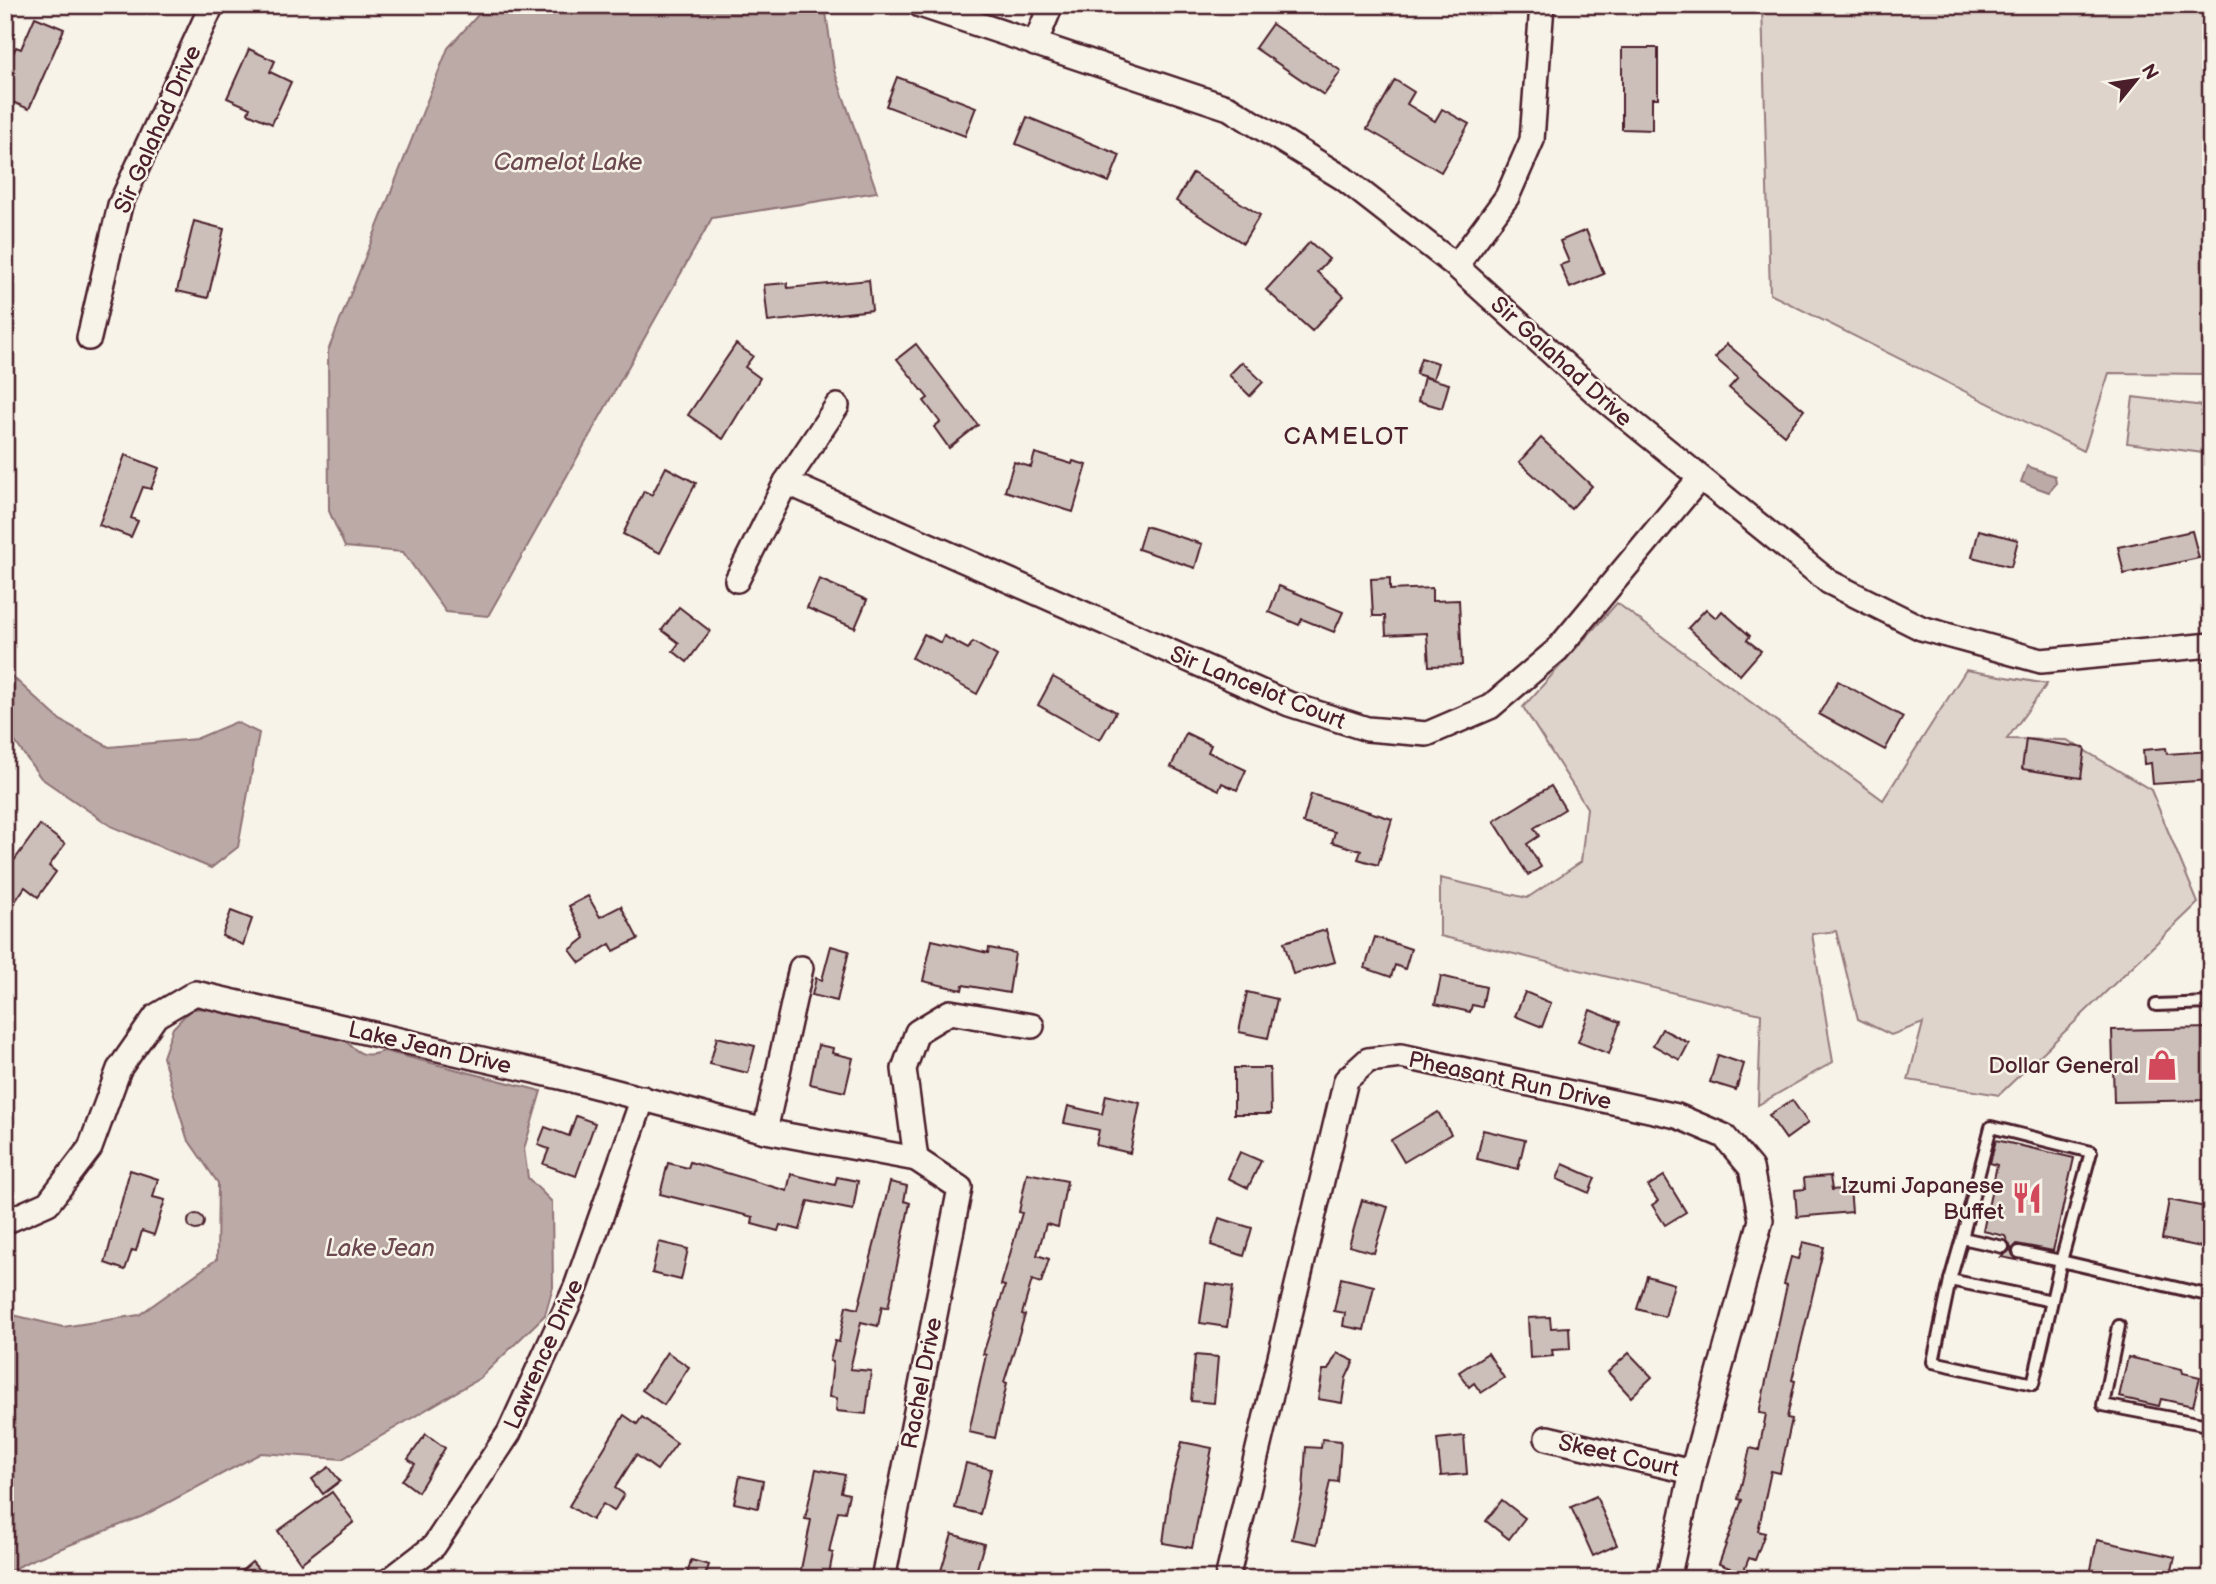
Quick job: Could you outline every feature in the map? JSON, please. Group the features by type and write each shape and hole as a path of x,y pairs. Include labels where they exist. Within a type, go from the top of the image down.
{"street":[{"name":"Sir Galahad Drive","path":"89,338 120,205 212,5"},
{"name":"Sir Galahad Drive","path":"920,5 1229,108 1343,178 1456,266 1595,392 1699,480 1829,582 1921,628 2041,661 2211,645"},
{"path":"1035,44 1051,5"},
{"path":"1456,266 1507,197 1532,140 1542,5"},
{"path":"737,580 786,482 837,405"},
{"name":"Sir Lancelot Court","path":"786,482 1289,704 1367,729 1427,734 1490,707 1557,650 1699,480"},
{"path":"765,1131 801,968"},
{"name":"Lake Jean Drive","path":"5,1222 48,1203 90,1148 119,1069 156,1016 195,993 643,1098 765,1131 916,1159 960,1188"},
{"path":"916,1159 904,1069 917,1032 950,1012 1032,1026"},
{"name":"Pheasant Run Drive","path":"1227,1579 1346,1080 1368,1060 1401,1056 1677,1116 1724,1136 1751,1168 1761,1220 1692,1472 1668,1579"},
{"name":"Lawrence Drive","path":"391,1579 435,1546 509,1433 576,1287 643,1098"},
{"name":"Rachel Drive","path":"883,1579 960,1188"},
{"name":"Skeet Court","path":"1547,1438 1692,1472"}],"lane":[{"path":"2156,1006 2211,1003"},
{"path":"1991,1127 2091,1152 2061,1261 2033,1384 1933,1362 1950,1280 1991,1127"},
{"path":"1962,1238 2003,1247"},
{"path":"2019,1252 2211,1296"},
{"path":"1950,1280 2052,1301"},
{"path":"2119,1326 2108,1400 2209,1418"}],"shaded area":[{"path":"1762,5 2211,5 2211,374 2109,373 2084,451 1770,294"},
{"path":"2133,397 2211,407 2211,454 2127,443"},
{"path":"1617,603 1883,800 1966,670 2047,684 2007,739 2067,740 2151,790 2198,903 1999,1095 1908,1080 1923,1023 1891,1035 1858,1019 1836,931 1812,934 1833,1062 1758,1105 1761,1014 1440,936 1440,878 1527,898 1581,862 1587,808 1523,707"}],"water":[{"name":"Camelot Lake","path":"487,5 825,5 834,70 877,192 712,218 488,616 446,612 403,552 345,547 329,511 328,351 448,48"},
{"path":"2027,466 2055,476 2056,484 2049,492 2021,482"},
{"path":"5,670 60,720 109,747 196,739 236,722 259,733 238,847 211,868 111,826 41,778 5,728"},
{"name":"Lake Jean","path":"212,1008 346,1041 363,1054 384,1051 541,1091 524,1149 528,1178 552,1202 553,1287 545,1315 480,1378 342,1459 261,1453 143,1516 29,1561 5,1574 5,1313 63,1327 139,1315 217,1259 218,1183 187,1138 163,1057 173,1028 191,1009"}],"building":[{"path":"35,17 64,29 29,109 5,99 13,71 6,68 16,47 21,49"},
{"path":"1272,24 1341,71 1324,95 1255,48"},
{"path":"1622,48 1658,48 1658,98 1652,98 1652,130 1622,129"},
{"path":"249,49 275,61 270,72 291,82 272,124 248,113 250,108 227,98"},
{"path":"897,77 976,107 965,136 886,106"},
{"path":"1395,80 1414,92 1407,104 1435,121 1442,109 1469,124 1441,172 1367,129"},
{"path":"1027,117 1120,155 1109,182 1016,144"},
{"path":"1193,173 1260,215 1243,243 1176,201"},
{"path":"194,221 224,229 208,298 177,291"},
{"path":"1586,230 1604,274 1570,288 1560,265 1569,262 1560,241"},
{"path":"1310,242 1329,259 1317,272 1344,296 1312,331 1266,290"},
{"path":"869,280 872,310 768,322 764,285 787,283 788,288"},
{"path":"736,344 753,356 745,367 760,378 723,439 688,415"},
{"path":"916,344 978,425 949,448 934,427 940,422 924,401 928,398 897,359"},
{"path":"1727,344 1804,410 1784,435 1729,388 1738,378 1715,358"},
{"path":"1421,358 1438,363 1433,379 1416,374"},
{"path":"1242,362 1263,382 1250,396 1229,375"},
{"path":"1424,377 1449,384 1442,408 1418,401"},
{"path":"1541,438 1592,486 1571,509 1519,462"},
{"path":"1035,453 1072,464 1073,461 1087,465 1073,512 1005,491 1014,462 1031,467"},
{"path":"125,455 159,468 151,489 143,487 131,518 138,521 131,537 99,525"},
{"path":"666,467 696,483 660,553 623,534 644,491 652,495"},
{"path":"1145,526 1202,544 1195,568 1138,549"},
{"path":"1979,530 2018,540 2011,567 1972,557"},
{"path":"2192,531 2199,558 2124,574 2118,547"},
{"path":"1390,578 1390,590 1432,588 1432,601 1459,600 1462,665 1429,666 1427,633 1386,635 1385,616 1373,616 1371,579"},
{"path":"819,579 867,600 855,628 807,608"},
{"path":"1279,586 1343,612 1334,632 1302,619 1299,625 1269,612"},
{"path":"679,607 710,631 687,662 673,651 679,643 662,630"},
{"path":"1706,609 1716,618 1722,611 1750,636 1747,640 1761,651 1740,675 1688,628"},
{"path":"924,634 941,643 944,636 968,649 973,642 997,656 977,694 912,658"},
{"path":"1053,677 1116,712 1100,740 1038,705"},
{"path":"1838,681 1903,717 1885,750 1819,714"},
{"path":"1186,733 1211,745 1208,752 1246,770 1237,790 1222,783 1219,790 1171,767"},
{"path":"2026,739 2085,748 2081,778 2022,769"},
{"path":"2166,748 2167,754 2211,751 2211,780 2153,784 2151,763 2144,764 2143,750"},
{"path":"1551,786 1565,809 1534,828 1539,836 1527,844 1541,867 1528,875 1494,821"},
{"path":"1311,794 1392,819 1378,865 1358,859 1361,851 1332,842 1335,832 1303,823"},
{"path":"40,825 65,844 49,866 56,872 38,897 25,887 14,903 5,896 5,873"},
{"path":"588,896 600,917 621,906 638,939 614,951 610,944 580,963 570,950 585,938 569,906"},
{"path":"231,911 252,919 243,945 222,936"},
{"path":"1326,930 1335,962 1293,974 1284,942"},
{"path":"1375,937 1411,949 1405,969 1395,965 1391,977 1365,968"},
{"path":"932,940 988,953 989,948 1015,953 1009,993 963,985 962,990 923,981"},
{"path":"831,946 849,951 837,1001 812,995 816,978 822,980"},
{"path":"1441,976 1486,987 1482,1007 1472,1005 1470,1012 1435,1004"},
{"path":"1247,992 1277,999 1268,1038 1239,1032"},
{"path":"1525,992 1551,1003 1542,1027 1515,1016"},
{"path":"1590,1010 1620,1022 1609,1054 1578,1042"},
{"name":"Dollar General","path":"2211,1028 2211,1100 2114,1102 2112,1030"},
{"path":"1662,1029 1689,1043 1680,1060 1653,1045"},
{"path":"717,1037 755,1046 748,1073 710,1064"},
{"path":"818,1045 833,1048 832,1053 853,1058 845,1092 810,1084"},
{"path":"1718,1055 1744,1064 1736,1090 1710,1082"},
{"path":"1234,1068 1270,1068 1271,1114 1234,1114"},
{"path":"1106,1095 1140,1103 1130,1153 1096,1145 1099,1130 1064,1123 1068,1106 1102,1114"},
{"path":"1792,1100 1808,1123 1786,1139 1769,1115"},
{"path":"1438,1112 1451,1134 1404,1162 1391,1140"},
{"path":"576,1116 595,1123 576,1176 543,1164 549,1149 538,1145 545,1127 569,1136"},
{"path":"1483,1130 1525,1140 1518,1169 1477,1159"},
{"name":"Izumi Japanese Buffet","path":"1996,1140 2074,1158 2053,1251 2017,1244 2011,1251 2017,1260 2001,1257 2011,1248 2005,1236 1983,1231 1997,1165 1990,1163"},
{"path":"1240,1152 1261,1161 1248,1188 1228,1178"},
{"path":"690,1162 787,1191 791,1174 835,1185 837,1177 858,1181 853,1210 808,1201 800,1230 780,1225 778,1231 752,1224 753,1217 660,1194 668,1163 688,1168"},
{"path":"1563,1164 1595,1178 1589,1193 1557,1179"},
{"path":"130,1170 158,1179 153,1197 165,1200 154,1235 142,1231 136,1251 132,1250 125,1270 105,1263"},
{"path":"1027,1173 1067,1181 1058,1227 1046,1224 1037,1255 1049,1259 1041,1283 1032,1280 1022,1314 1025,1315 1004,1382 1007,1383 995,1438 969,1432 986,1355 983,1354 1005,1286 1001,1285 1022,1213 1019,1212"},
{"path":"1664,1176 1686,1212 1665,1225 1652,1205 1658,1201 1648,1186"},
{"path":"1830,1176 1832,1190 1850,1188 1852,1212 1797,1217 1795,1190 1805,1189 1804,1178"},
{"path":"890,1182 907,1186 904,1201 910,1203 888,1308 882,1306 878,1326 861,1322 850,1369 871,1371 866,1414 836,1411 837,1398 829,1397 833,1362 830,1361 835,1341 839,1342 846,1306 858,1309"},
{"path":"1362,1200 1388,1207 1374,1253 1349,1246"},
{"path":"2169,1200 2211,1208 2211,1249 2162,1239"},
{"path":"196,1214 202,1216 202,1228 196,1230 190,1228 188,1222 190,1216"},
{"path":"1219,1218 1252,1228 1244,1256 1211,1245"},
{"path":"659,1242 688,1249 681,1280 652,1273"},
{"path":"1803,1242 1824,1247 1792,1380 1795,1381 1787,1418 1792,1419 1780,1473 1771,1471 1758,1531 1765,1533 1755,1560 1749,1558 1743,1573 1719,1564 1742,1500 1738,1499 1750,1448 1759,1450 1766,1414 1759,1413 1787,1285 1784,1284 1791,1257 1799,1259"},
{"path":"1647,1276 1674,1284 1665,1317 1637,1309"},
{"path":"1341,1278 1374,1286 1364,1330 1343,1326 1345,1313 1334,1311"},
{"path":"1206,1283 1233,1287 1227,1327 1200,1323"},
{"path":"1550,1317 1551,1328 1569,1327 1570,1349 1552,1350 1553,1356 1530,1358 1528,1318"},
{"path":"667,1352 689,1367 664,1405 642,1390"},
{"path":"1337,1353 1354,1361 1346,1378 1342,1403 1318,1399 1323,1370 1328,1370"},
{"path":"1488,1353 1504,1378 1481,1393 1474,1383 1469,1387 1459,1372"},
{"path":"1629,1353 1652,1377 1631,1397 1608,1372"},
{"path":"1195,1355 1218,1357 1214,1403 1191,1401"},
{"path":"2128,1357 2182,1369 2183,1373 2200,1377 2193,1406 2161,1399 2159,1406 2119,1397"},
{"path":"624,1415 637,1424 642,1417 677,1443 657,1470 636,1455 615,1488 624,1494 614,1511 603,1504 592,1520 569,1506"},
{"path":"426,1434 445,1448 418,1492 402,1480 415,1464 408,1459"},
{"path":"1464,1436 1467,1474 1441,1476 1437,1439"},
{"path":"1322,1439 1341,1441 1338,1482 1330,1481 1317,1544 1292,1539 1303,1491 1306,1447 1321,1448"},
{"path":"1182,1442 1212,1448 1192,1548 1163,1543 1170,1490"},
{"path":"966,1463 991,1469 980,1514 955,1508"},
{"path":"329,1467 340,1481 323,1494 312,1479"},
{"path":"816,1469 845,1475 841,1492 849,1494 845,1512 838,1511 829,1552 833,1553 828,1579 799,1579 811,1520 805,1519"},
{"path":"740,1476 763,1481 758,1508 734,1503"},
{"path":"332,1492 354,1522 301,1563 278,1531"},
{"path":"1596,1496 1617,1545 1593,1556 1571,1507"},
{"path":"1502,1500 1525,1518 1509,1539 1486,1521"},
{"path":"952,1534 984,1544 974,1579 955,1579 940,1574"},
{"path":"2097,1540 2175,1557 2170,1579 2089,1579"},
{"path":"691,1560 709,1565 704,1579 686,1579"},
{"path":"252,1562 267,1579 232,1579"}],"place":[{"name":"Dollar General","path":"2162,1065"},
{"name":"Izumi Japanese Buffet","path":"2027,1198"}],"district":[{"name":"CAMELOT","path":"1347,436"}]}
